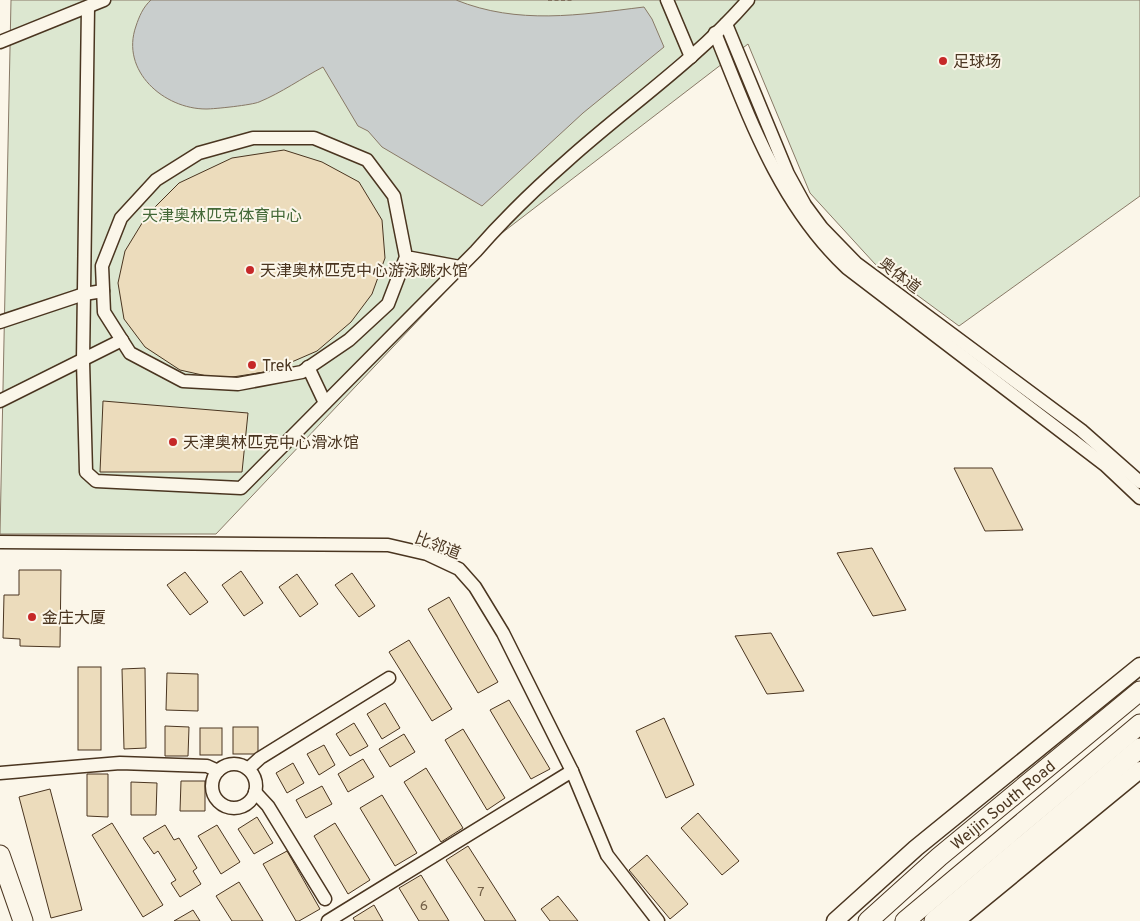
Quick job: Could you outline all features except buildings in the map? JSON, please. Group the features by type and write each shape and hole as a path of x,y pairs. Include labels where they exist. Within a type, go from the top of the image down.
{"highway":[{"name":"Weijin South Road","path":"868,921 939,857 1140,691"},
{"name":"Weijin South Road","path":"904,921 1140,724"},
{"path":"934,921 1140,748"},
{"path":"0,855 23,921"}],"main road":[{"path":"835,921 916,848 1140,666"},
{"path":"956,921 1140,770"}],"street":[{"path":"0,42 104,0"},
{"path":"667,0 691,57"},
{"path":"85,8 83,360 86,472 96,481 241,488 460,267 497,227 568,160 691,57 748,0"},
{"name":"奥体道","path":"726,24 788,174 805,205 822,228 856,262 1081,430 1140,482"},
{"path":"715,33 758,138 799,214 819,241 847,268 1106,465 1140,498"},
{"path":"253,138 314,138 367,160 394,196 406,257 388,304 349,340 302,372 238,384 183,381 130,353 104,312 103,290 102,266 121,218 156,180 199,153 253,138"},
{"path":"406,257 460,267"},
{"path":"0,322 84,294 103,290"},
{"path":"0,401 122,340"},
{"path":"308,367 325,403"},
{"name":"比邻道","path":"0,542 388,545 427,554 459,569 475,587 504,633 572,771 607,855 658,921"},
{"path":"248,769 260,758 389,678"},
{"path":"0,773 120,763 207,766 218,771"},
{"path":"231,764 238,764 248,769 255,778 255,792 247,804 240,807 226,806 220,803 213,791 214,777 218,771 231,764"},
{"path":"328,921 572,771"},
{"path":"255,792 268,806 325,899"}],"path":[{"path":"548,0 573,0"}],"green space":[{"name":"天津奥林匹克体育中心","path":"11,0 1140,0 1140,196 959,326 875,264 810,193 748,44 498,236 216,534 0,534"}],"shaded area":[{"path":"151,0 456,0 502,13 549,16 644,7 652,19 664,47 583,113 482,206 382,147 368,131 358,126 323,67 259,102 233,107 206,109 190,107 161,95 140,72 134,58 133,42 136,26 144,9"}],"place":[{"name":"足球场","path":"943,61"},
{"name":"天津奥林匹克中心游泳跳水馆","path":"250,270"},
{"name":"Trek","path":"252,365"},
{"name":"天津奥林匹克中心滑冰馆","path":"173,442"},
{"name":"金庄大厦","path":"32,617"}]}
